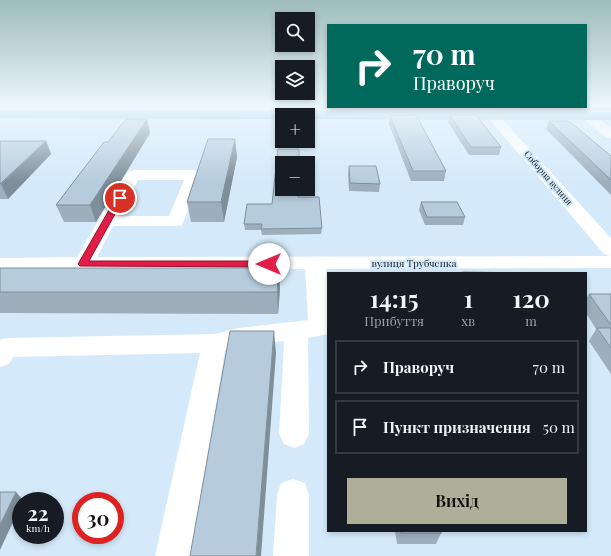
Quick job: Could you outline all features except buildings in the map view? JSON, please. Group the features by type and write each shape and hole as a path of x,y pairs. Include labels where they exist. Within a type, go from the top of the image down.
{"street":[{"name":"Соборна вулиця","path":"507,131 611,250"},
{"path":"83,264 107,221 133,175 194,175 176,221 107,221"},
{"name":"вулиця Трубченка","path":"0,264 611,262"},
{"path":"0,357 6,348 214,343 239,337 320,328 315,264"},
{"path":"294,434 296,330"},
{"path":"173,556 214,343"},
{"path":"291,556 293,495"}],"route":[{"path":"120,198 83,264 269,264"}]}
